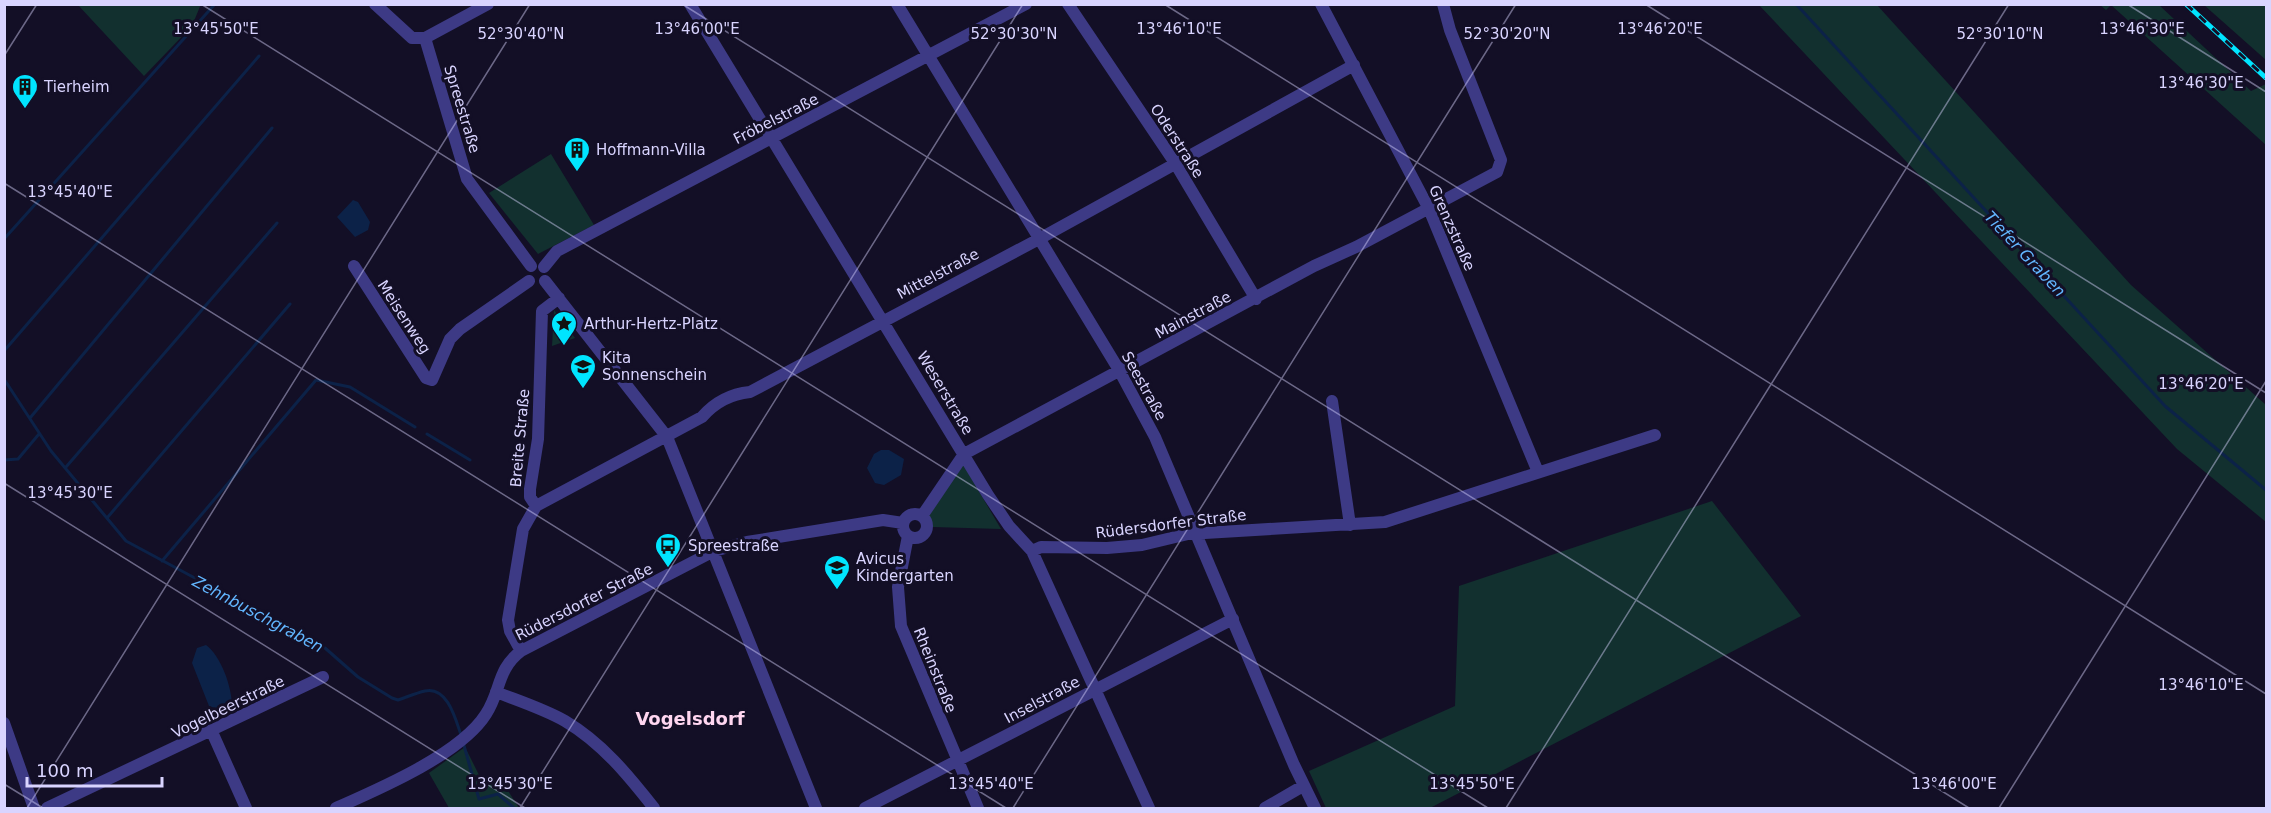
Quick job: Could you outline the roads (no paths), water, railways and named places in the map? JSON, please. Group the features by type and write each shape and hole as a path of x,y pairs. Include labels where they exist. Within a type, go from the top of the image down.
{"street":[{"path":"375,4 412,38 425,38 488,4"},
{"name":"Weserstraße","path":"690,4 1009,526 1032,551 1149,808"},
{"name":"Seestraße","path":"897,4 1119,370 1155,437 1303,786 1315,808"},
{"name":"Fröbelstraße","path":"544,267 557,251 771,137 928,58 1026,4"},
{"name":"Oderstraße","path":"1068,4 1175,163 1256,299"},
{"name":"Grenzstraße","path":"1321,4 1429,209 1538,472"},
{"name":"Mainstraße","path":"922,516 964,454 1314,266 1429,209 1497,172 1501,167 1501,160 1450,30 1443,4"},
{"name":"Spreestraße","path":"425,38 467,179 531,266"},
{"name":"Mittelstraße","path":"536,506 668,437 702,417 713,405 735,394 750,392 1039,239 1354,65"},
{"path":"540,264 544,267 548,273 545,281 537,285 529,281 526,275 531,266 540,264"},
{"name":"Meisenweg","path":"354,266 426,378 432,380 450,339 460,329 529,281"},
{"path":"545,281 668,437 816,808"},
{"name":"Breite Straße","path":"521,651 510,631 508,620 523,529 536,506 530,497 530,489 538,439 542,311 559,298"},
{"path":"1332,401 1350,525"},
{"name":"Rüdersdorfer Straße","path":"1032,551 1041,548 1107,548 1142,545 1197,534 1385,522 1655,435"},
{"path":"910,514 922,516 927,526 925,533 919,538 908,536 903,531 903,523 910,514"},
{"name":"Rüdersdorfer Straße","path":"336,808 399,778 462,738 486,714 503,669 521,651 714,551 747,542 883,520 903,523"},
{"name":"Rheinstraße","path":"908,536 898,587 899,619 907,644 956,762 978,808"},
{"name":"Inselstraße","path":"865,808 1233,619"},
{"name":"Vogelbeerstraße","path":"47,808 212,732 323,677"},
{"path":"496,692 565,721 595,742 615,759 654,808"},
{"path":"4,723 34,808"},
{"path":"212,732 246,808"},
{"path":"1265,808 1303,786"}],"water":[{"path":"353,200 358,202 370,222 368,230 355,237 337,217"},
{"path":"881,450 889,450 904,459 901,475 884,485 875,483 867,468 874,454"},
{"path":"206,645 221,664 228,681 232,706 225,712 209,706 192,663 197,648"}],"waterway":[{"path":"4,239 215,4"},
{"name":"Tiefer Graben","path":"1796,4 2165,406 2266,490"},
{"path":"4,351 259,56"},
{"path":"30,418 272,128"},
{"path":"66,467 277,223"},
{"path":"107,518 290,304"},
{"name":"Zehnbuschgraben","path":"4,379 51,451 126,541 325,648 358,677 392,698 398,700 425,691 440,694 450,706 461,735"},
{"path":"162,561 316,380 350,387 415,427"},
{"name":"Zehnbuschgraben","path":"4,460 18,459 39,434"},
{"path":"427,434 470,460"},
{"name":"Zehnbuschgraben","path":"463,742 479,799 498,794 514,808"}],"railway":[{"path":"2186,4 2266,78"}],"place":[{"name":"Tierheim","path":"25,110"},
{"name":"Hoffmann-Villa","path":"577,173"},
{"name":"Arthur-Hertz-Platz","path":"564,347"},
{"name":"Kita Sonnenschein","path":"583,390"},
{"name":"Spreestraße","path":"668,569"},
{"name":"Avicus Kindergarten","path":"837,591"}],"district":[{"name":"Vogelsdorf","path":"690,718"}]}
